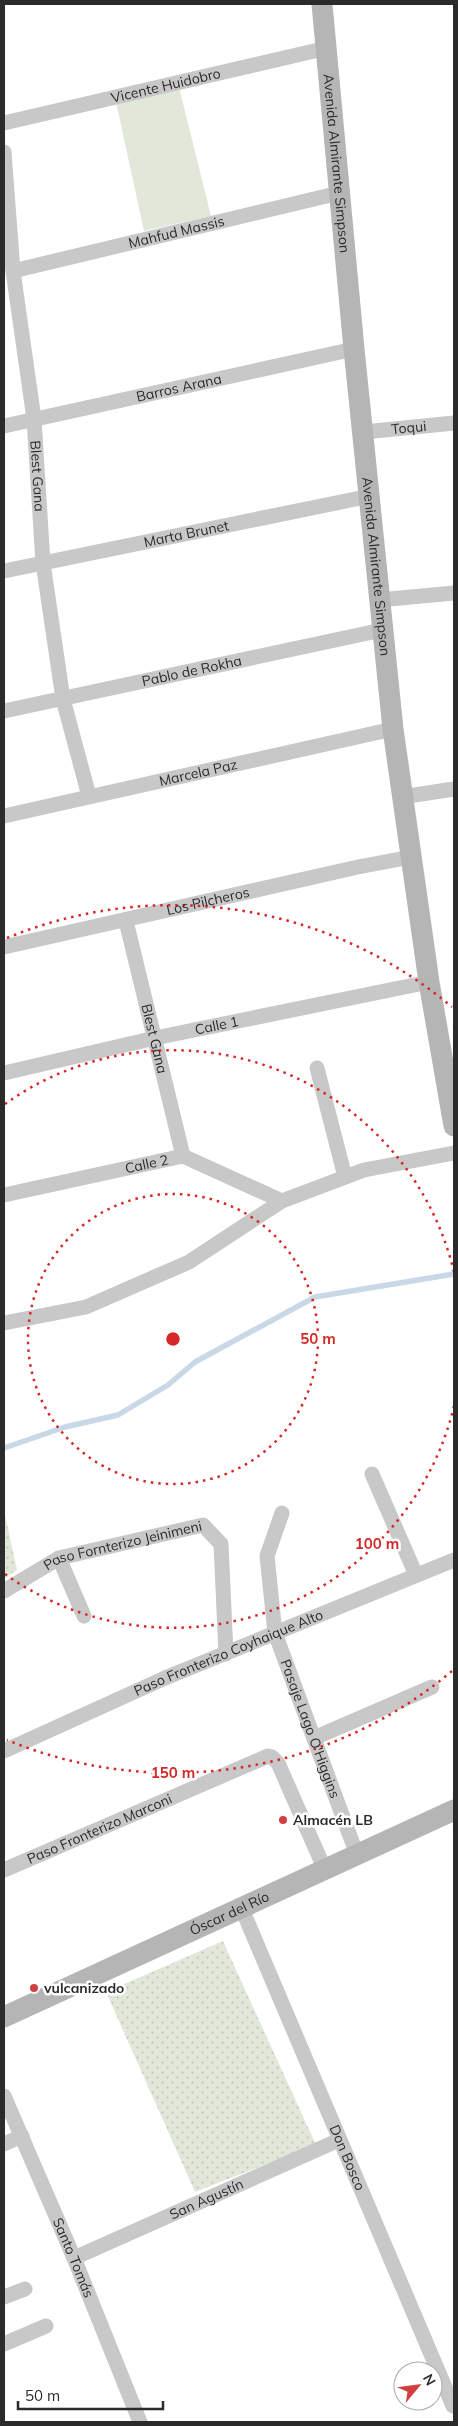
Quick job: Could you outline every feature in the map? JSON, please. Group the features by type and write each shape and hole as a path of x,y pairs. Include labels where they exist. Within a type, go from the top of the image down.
{"street":[{"name":"Avenida Almirante Simpson","path":"322,4 354,349 393,729 429,982 454,1126"},
{"name":"Vicente Huidobro","path":"4,123 327,48"},
{"name":"Blest Gana","path":"4,152 12,271 34,420 43,563 63,699 89,796"},
{"name":"Mahfud Massis","path":"12,271 340,193"},
{"name":"Barros Arana","path":"4,426 354,349"},
{"name":"Toqui","path":"364,432 454,422"},
{"name":"Marta Brunet","path":"4,571 370,496"},
{"path":"379,600 454,593"},
{"name":"Pablo de Rokha","path":"4,711 382,630"},
{"name":"Marcela Paz","path":"4,816 393,729"},
{"path":"402,797 454,789"},
{"name":"Los Pilcheros","path":"4,947 126,921 358,866 411,857"},
{"name":"Blest Gana","path":"126,921 184,1156"},
{"name":"Calle 1","path":"4,1074 155,1038 429,982"},
{"path":"317,1068 345,1177"},
{"path":"4,1323 86,1307 188,1262 282,1201 345,1177 364,1170 454,1153"},
{"name":"Calle 2","path":"4,1196 184,1156 282,1201"},
{"path":"372,1474 416,1576"},
{"name":"Pasaje Lago O'Higgins","path":"282,1513 267,1556 275,1633 357,1855"},
{"name":"Paso Fornterizo Jeinimeni","path":"4,1591 59,1558 203,1525 221,1544 226,1654"},
{"path":"59,1558 84,1616"},
{"name":"Paso Fronterizo Coyhaique Alto","path":"4,1751 275,1633 454,1560"},
{"path":"314,1738 432,1687"},
{"name":"Paso Fronterizo Marconi","path":"4,1870 268,1756 272,1756 278,1763 325,1870"},
{"name":"Óscar del Río","path":"4,2017 454,1810"},
{"name":"Don Bosco","path":"242,1908 453,2406"},
{"name":"Santo Tomás","path":"4,2096 74,2258 140,2422"},
{"path":"4,2144 22,2136"},
{"name":"San Agustín","path":"74,2258 339,2140"},
{"path":"4,2297 25,2289"},
{"path":"4,2344 46,2326"}],"shaded area":[{"path":"179,87 211,216 144,231 116,102"},
{"path":"4,1510 17,1570 5,1578 4,1575"},
{"path":"223,1941 316,2145 195,2192 106,1992"}],"waterway":[{"path":"4,1448 65,1427 118,1415 168,1385 195,1362 315,1297 454,1274"}],"place":[{"name":"Almacén LB","path":"283,1820"},
{"name":"vulcanizado","path":"34,1988"}]}
